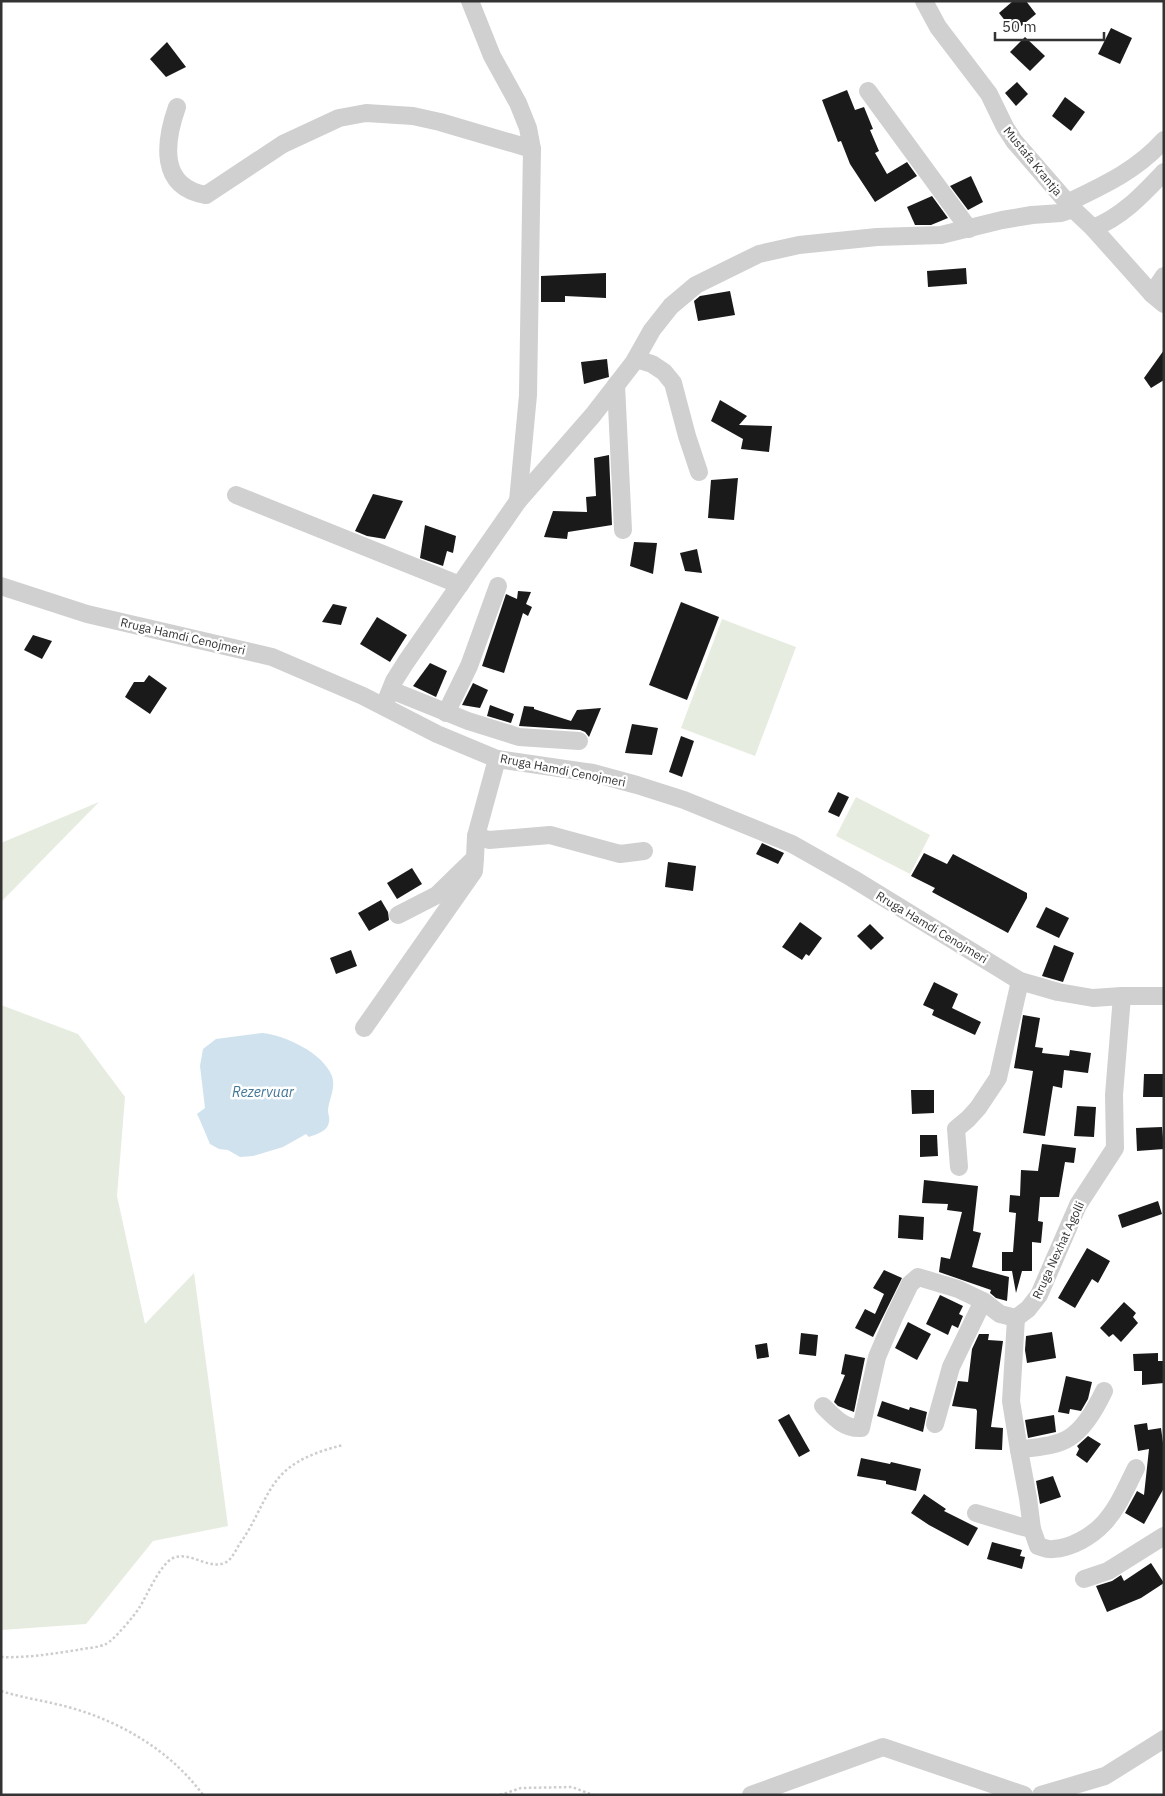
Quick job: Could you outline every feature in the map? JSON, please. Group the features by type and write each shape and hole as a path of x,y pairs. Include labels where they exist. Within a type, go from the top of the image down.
{"street":[{"path":"470,1 492,56 522,111 528,128 532,150 528,394 518,501"},
{"name":"Mustafa Krantja","path":"924,1 938,27 989,94 1010,134 1070,206 1093,228 1158,299"},
{"path":"868,90 969,229"},
{"path":"177,107 170,128 168,164 173,174 184,187 195,194 206,195 283,144 338,118 366,113 413,116 440,122 532,150"},
{"path":"384,706 394,681 406,662 518,501 575,436 616,385 636,359 652,330 682,295 722,271 759,254 799,245 877,237 926,236 969,229 1002,220 1061,213 1123,176 1144,161 1164,140"},
{"path":"1093,228 1108,222 1126,209 1164,172"},
{"path":"1158,299 1164,276"},
{"path":"636,359 652,364 664,372 674,383 687,436 700,472"},
{"path":"616,385 623,530"},
{"path":"236,496 460,585"},
{"name":"Rruga Hamdi Cenojmeri","path":"1,586 87,614 272,657 364,696 438,734 498,759 592,773 638,784 737,820 801,849 852,878 1020,981 1058,992 1093,998 1164,996"},
{"path":"446,712 469,666 498,586"},
{"path":"391,690 468,721 519,737 579,741"},
{"path":"364,1028 474,870 476,836 498,759"},
{"path":"476,836 489,840 550,835 620,854 644,851"},
{"path":"398,914 437,895 475,858"},
{"path":"959,1167 956,1128 978,1108 998,1078 1020,981"},
{"name":"Rruga Nexhat Agolli","path":"1016,1318 1028,1309 1039,1295 1078,1205 1115,1148 1114,1095 1122,996"},
{"path":"822,1406 838,1421 853,1428 860,1428 876,1357 894,1317 910,1284 918,1277 930,1279 983,1302 1000,1314 1016,1318 1011,1401 1032,1528 1038,1546 1052,1550 1076,1543 1090,1535 1105,1522 1136,1468"},
{"path":"935,1424 951,1367 983,1302"},
{"path":"1018,1450 1055,1444 1069,1438 1091,1415 1104,1391"},
{"path":"976,1513 1032,1528"},
{"path":"1084,1579 1108,1571 1164,1536"},
{"path":"1041,1795 1105,1776 1164,1739"},
{"path":"751,1795 883,1747 1024,1795"}],"path":[{"path":"1,1657 55,1654 107,1644 115,1638 139,1608 145,1595 168,1562 174,1558 186,1556 203,1560 210,1564 218,1564 228,1560 254,1522 277,1479 295,1464 306,1458 327,1449 343,1445"},
{"path":"1,1691 69,1707 124,1729 149,1743 180,1769 203,1795"},
{"path":"500,1795 521,1788 572,1787 592,1795"}],"shaded area":[{"path":"722,619 796,647 755,756 681,728"},
{"path":"856,797 930,835 910,874 836,836"},
{"path":"99,802 1,902 1,843"},
{"path":"1,1005 78,1034 125,1097 117,1196 145,1324 194,1273 228,1526 153,1541 86,1624 1,1630"}],"water":[{"name":"Rezervuar","path":"262,1033 292,1041 312,1053 327,1068 333,1080 328,1110 329,1122 327,1128 315,1135 309,1137 306,1134 283,1147 253,1156 240,1157 228,1150 219,1149 210,1144 197,1114 205,1108 200,1066 203,1049 216,1039"}],"building":[{"path":"1013,1 1026,1 1036,14 1014,32 999,13"},
{"path":"1111,28 1132,38 1120,64 1098,54"},
{"path":"1025,37 1045,56 1030,71 1010,52"},
{"path":"167,42 186,67 166,77 150,59"},
{"path":"1017,82 1028,94 1016,106 1005,93"},
{"path":"847,90 855,110 864,107 873,129 870,130 879,151 875,153 887,174 907,162 917,176 875,202 850,164 841,141 838,142 822,100"},
{"path":"1065,97 1085,112 1071,131 1052,116"},
{"path":"971,176 983,202 968,210 950,186"},
{"path":"932,196 948,218 931,225 915,225 907,207"},
{"path":"966,268 967,284 928,287 927,271"},
{"path":"606,273 606,298 565,296 565,302 541,302 541,276"},
{"path":"730,291 735,315 698,321 694,301 700,296"},
{"path":"1164,350 1164,380 1151,388 1144,378"},
{"path":"607,359 609,377 584,384 581,362"},
{"path":"720,400 747,416 739,425 772,426 769,452 741,449 743,439 711,421"},
{"path":"609,455 612,525 568,532 567,539 544,537 553,511 587,512 586,497 596,496 594,458"},
{"path":"738,478 734,520 708,518 711,480"},
{"path":"373,494 403,501 385,539 367,536 355,531"},
{"path":"425,525 456,536 453,553 447,551 443,566 420,558"},
{"path":"634,542 657,543 653,574 630,566"},
{"path":"697,549 702,573 685,571 680,553"},
{"path":"518,591 531,592 526,604 532,607 528,616 523,613 504,673 482,666 506,594 517,599"},
{"path":"681,602 719,617 687,700 649,685"},
{"path":"333,604 347,607 341,625 322,622"},
{"path":"377,617 407,635 390,662 360,644"},
{"path":"33,635 52,641 42,659 24,650"},
{"path":"430,663 447,671 436,697 413,686"},
{"path":"149,675 167,688 150,714 125,697 134,682 144,682"},
{"path":"473,683 488,690 480,708 462,705"},
{"path":"490,705 514,714 511,723 487,716"},
{"path":"524,706 534,707 534,709 571,721 577,710 601,708 589,737 580,730 519,726"},
{"path":"632,724 658,728 652,755 625,753"},
{"path":"681,736 694,741 682,777 669,772"},
{"path":"838,792 849,797 839,817 828,812"},
{"path":"762,843 784,853 778,864 756,854"},
{"path":"924,853 947,864 953,854 1027,893 1027,898 1008,933 932,892 935,888 911,876"},
{"path":"668,862 696,866 693,891 665,887"},
{"path":"412,868 422,884 397,899 387,883"},
{"path":"381,900 388,912 389,920 369,931 358,913"},
{"path":"1046,907 1069,918 1059,938 1036,927"},
{"path":"800,922 822,938 809,956 806,954 802,960 782,947"},
{"path":"870,924 884,938 871,950 857,936"},
{"path":"1054,945 1074,953 1063,982 1042,976"},
{"path":"351,950 357,966 336,974 330,958"},
{"path":"934,982 958,994 952,1008 981,1022 975,1035 932,1015 934,1010 923,1005"},
{"path":"1023,1015 1040,1018 1035,1047 1043,1048 1042,1053 1069,1056 1070,1050 1091,1053 1088,1073 1064,1070 1062,1088 1053,1086 1045,1136 1023,1133 1033,1071 1014,1068"},
{"path":"1144,1074 1164,1074 1164,1097 1143,1097"},
{"path":"911,1090 934,1090 934,1113 912,1114"},
{"path":"1077,1106 1096,1107 1094,1137 1074,1136"},
{"path":"1162,1127 1164,1149 1137,1151 1136,1128"},
{"path":"920,1135 937,1135 938,1156 920,1157"},
{"path":"1042,1144 1076,1148 1074,1163 1065,1162 1059,1197 1040,1197 1038,1221 1043,1222 1041,1243 1032,1242 1032,1271 1022,1271 1016,1293 1012,1271 1002,1271 1002,1252 1013,1252 1016,1213 1009,1212 1010,1195 1020,1196 1021,1170 1038,1171"},
{"path":"924,1180 978,1186 973,1231 981,1233 972,1267 1009,1277 1007,1301 996,1298 990,1293 991,1290 939,1272 941,1257 950,1259 962,1212 947,1210 948,1204 922,1203"},
{"path":"1158,1201 1162,1214 1122,1228 1118,1215"},
{"path":"899,1215 924,1217 923,1240 898,1238"},
{"path":"1087,1248 1110,1261 1098,1283 1092,1279 1075,1308 1058,1298"},
{"path":"884,1270 902,1278 873,1337 855,1328 865,1309 875,1314 884,1294 873,1288"},
{"path":"940,1295 963,1306 959,1314 963,1316 958,1328 952,1325 948,1335 926,1324"},
{"path":"1124,1302 1136,1313 1133,1317 1138,1323 1121,1342 1113,1334 1109,1337 1100,1328"},
{"path":"908,1322 931,1334 917,1360 895,1348"},
{"path":"1052,1332 1056,1358 1027,1363 1025,1350 1026,1336"},
{"path":"801,1333 818,1335 816,1356 799,1354"},
{"path":"979,1334 989,1334 988,1340 1003,1341 991,1427 1003,1428 1002,1450 975,1449 976,1409 952,1406 958,1381 968,1382 972,1349"},
{"path":"767,1343 769,1357 757,1359 755,1345"},
{"path":"1158,1353 1158,1361 1164,1361 1164,1383 1142,1385 1142,1371 1134,1371 1133,1354"},
{"path":"845,1354 865,1358 854,1412 838,1406 834,1402 845,1375 841,1374"},
{"path":"1066,1376 1092,1382 1088,1399 1081,1411 1070,1409 1069,1414 1058,1412"},
{"path":"882,1401 909,1410 910,1407 927,1412 923,1432 877,1416"},
{"path":"789,1414 810,1451 799,1457 778,1420"},
{"path":"1054,1415 1056,1432 1028,1438 1025,1420"},
{"path":"1147,1423 1148,1430 1161,1428 1164,1450 1164,1488 1144,1524 1125,1513 1137,1491 1144,1495 1149,1449 1138,1451 1134,1425"},
{"path":"1088,1436 1101,1444 1087,1463 1076,1455 1079,1449 1077,1446"},
{"path":"861,1458 921,1469 916,1491 886,1484 886,1481 857,1476"},
{"path":"1053,1476 1061,1497 1040,1504 1036,1481"},
{"path":"924,1494 946,1509 944,1511 978,1528 968,1546 911,1513"},
{"path":"992,1542 1022,1550 1020,1556 1025,1557 1022,1569 987,1559"},
{"path":"1151,1563 1164,1583 1141,1598 1107,1612 1096,1586 1112,1581 1121,1575 1124,1581"}]}
